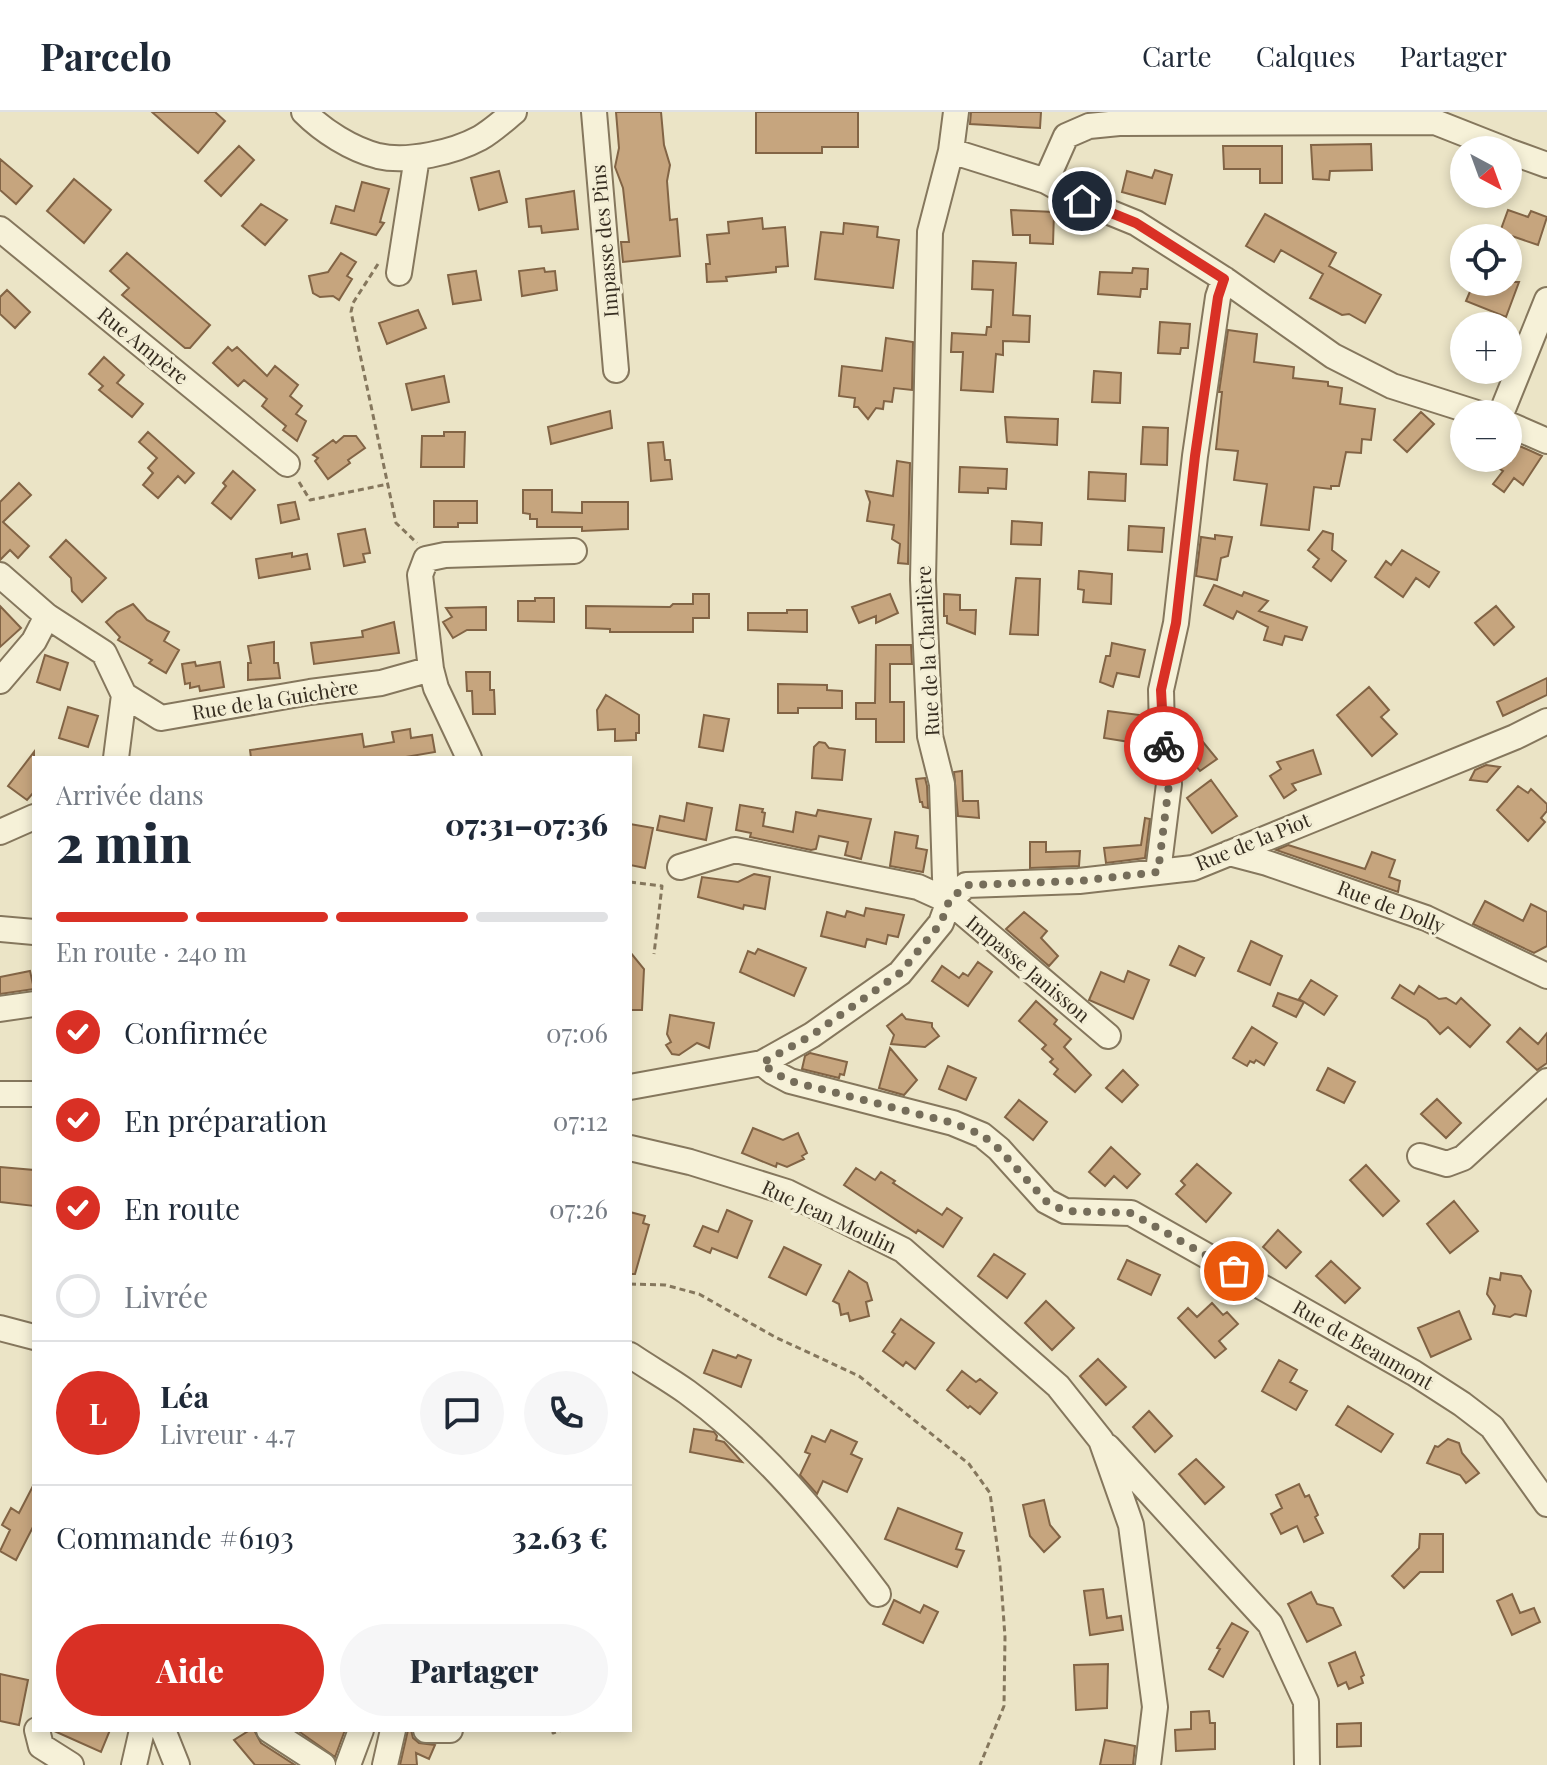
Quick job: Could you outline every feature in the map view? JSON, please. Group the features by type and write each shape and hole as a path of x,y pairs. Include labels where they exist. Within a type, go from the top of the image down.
{"street":[{"path":"304,112 319,127 379,156 417,157 450,151 481,137 514,112"},
{"name":"Impasse des Pins","path":"594,112 616,370"},
{"name":"Rue de la Charlière","path":"949,901 945,878 942,784 930,736 923,580 930,232 951,151 956,112"},
{"path":"1046,181 1066,136 1089,126 1119,123 1435,122 1471,136"},
{"path":"951,151 1046,181 1082,201 1136,223 1224,279 1333,356 1392,386 1450,404"},
{"path":"1522,156 1547,165"},
{"path":"401,261 417,157"},
{"name":"Rue Ampère","path":"0,229 287,464"},
{"path":"1158,872 1169,784 1162,731 1161,690 1176,623 1195,456 1218,297 1224,279"},
{"path":"1507,400 1547,300"},
{"path":"1522,430 1547,441"},
{"path":"468,756 436,688 431,669 420,575 426,559 445,555 574,551"},
{"path":"0,575 47,616 104,653 124,695 116,756"},
{"path":"0,681 34,641 47,616"},
{"name":"Rue de la Guichère","path":"124,695 161,718 381,683 431,669"},
{"name":"Rue de la Piot","path":"949,901 966,885 1079,881 1193,868 1515,737 1547,721"},
{"path":"0,832 32,818"},
{"name":"Impasse Janisson","path":"680,867 735,850 918,887 949,901 1108,1036"},
{"name":"Rue de Dolly","path":"1229,853 1267,863 1426,918 1547,976"},
{"path":"633,1080 762,1063 812,1035 900,973 941,923 949,901"},
{"path":"0,929 32,932"},
{"path":"0,1009 32,1004"},
{"name":"Rue de Beaumont","path":"762,1063 790,1081 953,1123 982,1135 999,1149 1046,1201 1065,1211 1131,1213 1414,1373 1462,1404 1492,1427 1547,1504"},
{"path":"1420,1156 1447,1164 1463,1158 1547,1081"},
{"path":"0,1094 32,1094"},
{"name":"Rue Jean Moulin","path":"632,1148 690,1162 787,1192 903,1250 1058,1386 1101,1440 1270,1624 1306,1702 1307,1765"},
{"path":"0,1328 32,1336"},
{"path":"632,1356 689,1393 755,1450 829,1529 878,1594"},
{"name":"Rue Jean Moulin","path":"1101,1440 1131,1525 1155,1707 1148,1765"},
{"path":"38,1732 41,1746 71,1765"},
{"path":"134,1765 142,1732"},
{"path":"164,1732 177,1765"},
{"path":"272,1732 323,1765"},
{"path":"348,1765 360,1732"},
{"path":"385,1765 393,1732"}],"path":[{"path":"401,261 378,263 353,303 351,312 396,523 416,542"},
{"path":"287,464 310,500 388,484"},
{"path":"632,882 662,886 654,954"},
{"path":"632,1284 665,1285 699,1294 775,1337 859,1376 969,1464 990,1493 1005,1637 1004,1706 980,1765"}],"building":[{"path":"152,112 215,112 225,121 198,153"},
{"path":"616,112 661,112 664,145 670,165 667,181 670,220 677,219 680,256 623,262 621,242 629,242 623,188 615,167 619,148"},
{"path":"756,112 858,112 858,147 822,147 822,153 756,153"},
{"path":"971,112 1041,112 1040,128 970,124"},
{"path":"1371,144 1372,170 1330,171 1329,180 1313,179 1311,145"},
{"path":"239,146 254,160 221,196 205,181"},
{"path":"1223,146 1282,146 1282,183 1260,183 1260,169 1224,169"},
{"path":"0,159 32,186 16,204 0,190"},
{"path":"1155,170 1172,175 1165,204 1122,192 1127,171 1152,178"},
{"path":"499,171 507,202 479,210 471,178"},
{"path":"74,179 111,210 84,243 47,211"},
{"path":"362,182 389,189 380,222 384,223 376,235 331,223 336,206 354,211"},
{"path":"574,191 578,229 542,233 541,226 529,227 526,199"},
{"path":"261,204 287,220 265,245 242,226"},
{"path":"1011,210 1054,212 1053,244 1030,243 1030,235 1013,235"},
{"path":"1508,210 1528,217 1531,211 1547,217 1538,245 1522,240 1522,224 1503,224"},
{"path":"1265,214 1336,253 1329,266 1381,295 1365,323 1310,298 1323,274 1281,250 1274,262 1246,246"},
{"path":"762,218 763,229 785,227 788,266 776,267 776,272 707,282 706,264 710,264 707,235 729,233 728,222"},
{"path":"844,223 878,227 877,237 899,240 893,288 815,279 821,232 843,234"},
{"path":"127,253 210,325 190,348 185,348 122,295 129,288 110,271"},
{"path":"341,253 356,262 347,276 352,279 339,300 313,293 309,276 328,272"},
{"path":"973,261 1016,263 1013,315 1030,316 1029,342 1003,341 1003,355 996,354 993,392 961,390 963,352 951,352 952,333 986,335 987,327 991,327 993,290 972,289"},
{"path":"544,268 545,272 555,271 557,290 522,296 519,271"},
{"path":"1133,268 1148,269 1147,289 1141,289 1140,297 1098,294 1100,272 1132,273"},
{"path":"476,271 481,300 453,304 448,275"},
{"path":"7,290 30,312 15,328 0,314 0,297"},
{"path":"1468,296 1514,296 1508,312 1494,312 1466,301"},
{"path":"418,310 426,328 387,344 379,323"},
{"path":"1160,322 1190,324 1188,348 1181,348 1180,354 1158,353"},
{"path":"1228,330 1257,334 1254,362 1294,367 1293,378 1328,382 1328,386 1342,388 1340,404 1375,409 1371,440 1362,439 1361,453 1346,452 1339,486 1331,486 1331,489 1314,487 1309,530 1261,525 1267,484 1234,480 1238,451 1216,449 1222,392 1219,392"},
{"path":"886,338 913,342 912,390 894,388 892,402 884,401 883,409 876,408 868,419 858,407 854,407 855,398 839,396 842,366 882,371"},
{"path":"228,347 232,351 237,347 267,376 275,366 298,385 290,396 302,406 296,414 306,421 297,441 283,430 286,426 262,406 267,399 244,380 238,386 213,363"},
{"path":"104,357 124,375 117,383 143,404 132,417 99,390 103,386 89,374"},
{"path":"1094,371 1121,373 1120,403 1092,402"},
{"path":"444,376 449,402 412,410 406,384"},
{"path":"610,411 612,428 551,444 548,427"},
{"path":"1421,412 1434,424 1407,452 1394,440"},
{"path":"1005,417 1058,419 1057,445 1007,442"},
{"path":"1143,427 1168,428 1167,465 1141,464"},
{"path":"148,432 194,473 185,483 178,476 158,498 143,485 153,473 148,468 157,458 139,442"},
{"path":"444,432 465,432 464,467 421,467 422,436 444,436"},
{"path":"344,436 356,436 365,448 328,479 315,461 318,458 313,455"},
{"path":"663,442 665,460 670,460 672,479 651,481 648,443"},
{"path":"1522,447 1542,456 1523,485 1514,478 1504,492 1493,484 1502,472 1522,472"},
{"path":"897,461 910,463 908,564 898,563 900,544 892,539 894,525 867,521 870,502 866,491 893,496"},
{"path":"960,467 1007,469 1006,489 988,488 988,493 959,492"},
{"path":"233,471 255,490 231,519 212,503"},
{"path":"1089,472 1126,474 1125,501 1088,499"},
{"path":"19,483 31,495 3,522 29,546 18,558 10,550 0,560 0,502"},
{"path":"523,490 552,490 552,512 582,513 582,502 628,502 628,529 582,531 582,527 537,527 537,519 530,519 530,514 523,513"},
{"path":"434,501 477,501 477,523 434,527"},
{"path":"295,502 299,519 281,523 278,505"},
{"path":"1012,521 1042,523 1041,545 1011,544"},
{"path":"1129,526 1164,528 1162,552 1128,550"},
{"path":"365,529 370,553 363,554 365,562 344,566 338,534"},
{"path":"1323,531 1333,534 1332,550 1346,561 1331,581 1313,567 1319,559 1308,550"},
{"path":"1215,535 1232,537 1228,556 1221,558 1217,580 1196,576 1201,537 1215,539"},
{"path":"66,540 106,578 82,602 72,591 71,578 50,557"},
{"path":"1402,550 1439,572 1429,587 1416,578 1403,597 1375,577 1386,561 1391,565"},
{"path":"292,553 292,557 307,554 310,569 259,578 256,559"},
{"path":"1079,571 1112,574 1111,604 1083,602 1084,590 1078,589"},
{"path":"1016,578 1040,579 1038,635 1010,634"},
{"path":"1214,585 1242,596 1244,592 1268,601 1259,611 1307,627 1302,640 1285,636 1282,645 1264,640 1268,627 1237,611 1233,619 1204,605"},
{"path":"693,594 709,594 709,618 693,618 693,632 610,632 610,629 586,628 586,606 670,607 673,604 693,604"},
{"path":"890,594 898,613 876,623 876,616 859,623 852,607"},
{"path":"944,594 960,595 960,610 976,610 975,634 947,623"},
{"path":"535,598 554,598 554,622 518,621 518,601 535,601"},
{"path":"133,604 147,620 169,632 164,641 179,650 166,673 149,663 152,660 118,640 120,637 106,622"},
{"path":"0,606 21,628 0,647"},
{"path":"1496,606 1514,627 1494,645 1475,623"},
{"path":"486,607 486,630 467,630 453,638 443,622 452,617 446,608"},
{"path":"787,610 807,610 807,632 748,630 748,613 787,613"},
{"path":"394,622 399,653 314,664 311,643 363,637 362,631"},
{"path":"274,642 274,663 278,663 280,678 248,680 248,663 251,663 248,646"},
{"path":"1112,643 1145,650 1139,677 1117,673 1113,687 1100,682"},
{"path":"876,645 911,645 912,664 890,664 890,702 904,702 904,742 876,742 876,719 856,719 856,703 875,703"},
{"path":"45,655 68,663 60,690 37,682"},
{"path":"195,662 196,666 220,662 224,687 200,691 199,686 190,688 190,683 185,684 182,664"},
{"path":"466,672 490,672 495,714 473,714 472,691 467,691"},
{"path":"1547,678 1547,695 1503,716 1497,702"},
{"path":"778,684 827,685 827,690 842,691 842,708 798,708 798,713 778,713"},
{"path":"1369,687 1389,710 1381,717 1397,734 1372,756 1337,715"},
{"path":"606,695 639,715 636,740 615,741 615,729 598,730 597,710"},
{"path":"68,707 98,716 88,747 59,738"},
{"path":"1108,711 1140,715 1136,743 1104,738"},
{"path":"704,715 729,719 723,751 699,747"},
{"path":"1189,725 1217,759 1200,771 1181,748 1185,745 1178,737"},
{"path":"410,729 411,738 432,735 435,752 412,756 251,756 250,750 362,734 364,747 394,742 392,732"},
{"path":"819,742 829,748 845,750 842,780 812,778 814,747"},
{"path":"1313,750 1321,774 1292,784 1296,790 1284,798 1270,776 1281,769 1277,762"},
{"path":"34,752 32,794 27,800 8,786"},
{"path":"1486,765 1500,767 1487,782 1470,780 1475,770"},
{"path":"962,771 963,801 978,801 979,818 958,816 954,772"},
{"path":"925,778 928,808 920,802 916,779"},
{"path":"1211,780 1237,816 1212,833 1187,798"},
{"path":"1518,786 1528,793 1531,789 1547,804 1547,811 1541,818 1545,822 1528,841 1497,810"},
{"path":"687,803 712,808 706,840 657,830 660,816 684,821"},
{"path":"740,805 763,809 763,826 793,832 796,812 816,816 818,810 871,819 861,859 845,855 848,842 819,836 816,849 811,850 750,837 751,833 736,830"},
{"path":"1145,818 1150,819 1145,858 1106,863 1104,848 1141,845"},
{"path":"632,824 653,828 645,868 632,865"},
{"path":"895,832 918,836 916,848 927,850 923,872 890,866"},
{"path":"1030,842 1046,842 1046,852 1080,851 1079,866 1030,868"},
{"path":"1288,845 1365,869 1372,852 1395,860 1389,877 1400,881 1398,892 1276,850"},
{"path":"754,874 770,877 765,909 744,905 743,909 698,897 702,877 738,882"},
{"path":"1485,901 1523,921 1531,904 1547,912 1547,946 1534,953 1473,924"},
{"path":"866,908 904,915 898,937 888,935 886,944 867,939 865,947 821,936 827,912 845,917 847,911 864,916"},
{"path":"1024,912 1047,931 1041,938 1058,956 1049,966 1006,929"},
{"path":"1251,941 1282,956 1270,985 1238,971"},
{"path":"1179,946 1204,958 1195,976 1170,965"},
{"path":"758,949 806,968 794,996 740,972 748,951 755,954"},
{"path":"632,954 644,969 642,1010 632,1010"},
{"path":"978,962 992,972 968,1006 932,981 942,966 959,978 963,973 968,976"},
{"path":"30,971 32,989 0,994 0,977"},
{"path":"1128,971 1149,980 1133,1019 1089,1000 1101,972 1124,982"},
{"path":"1311,980 1337,996 1324,1015 1299,999"},
{"path":"1400,985 1414,994 1419,986 1439,999 1446,998 1456,1004 1461,998 1490,1025 1470,1047 1448,1027 1440,1034 1427,1020 1392,998"},
{"path":"1278,993 1304,1002 1296,1017 1273,1006"},
{"path":"1036,1001 1057,1020 1054,1024 1071,1039 1064,1047 1091,1075 1075,1092 1054,1074 1058,1069 1042,1049 1046,1045 1019,1021"},
{"path":"902,1014 906,1019 932,1023 939,1036 925,1047 891,1044 894,1035 887,1026"},
{"path":"670,1015 714,1023 709,1048 697,1043 679,1055 672,1054 666,1045 671,1042 667,1034"},
{"path":"1252,1027 1277,1043 1264,1065 1256,1060 1254,1063 1250,1061 1247,1066 1233,1058"},
{"path":"1520,1028 1538,1044 1547,1033 1547,1063 1537,1070 1507,1042"},
{"path":"890,1048 917,1080 904,1095 879,1088"},
{"path":"810,1053 847,1062 844,1075 840,1074 839,1078 802,1069 805,1056"},
{"path":"948,1066 976,1078 966,1100 939,1089"},
{"path":"1328,1068 1355,1082 1344,1103 1317,1090"},
{"path":"1123,1070 1138,1085 1122,1102 1106,1088"},
{"path":"1437,1099 1461,1123 1446,1138 1421,1114"},
{"path":"1019,1100 1047,1122 1033,1140 1005,1117"},
{"path":"753,1128 783,1140 798,1133 807,1153 802,1156 804,1159 787,1167 777,1163 776,1167 742,1153"},
{"path":"1111,1147 1140,1174 1127,1188 1114,1176 1105,1186 1089,1172"},
{"path":"1197,1164 1231,1193 1206,1222 1176,1194 1185,1185 1181,1181"},
{"path":"1366,1165 1399,1201 1383,1216 1350,1180"},
{"path":"0,1167 32,1170 32,1206 0,1202"},
{"path":"856,1168 875,1180 881,1172 942,1215 947,1208 962,1218 943,1247 918,1230 916,1233 844,1185"},
{"path":"1454,1201 1478,1231 1450,1253 1427,1224"},
{"path":"727,1210 752,1221 737,1258 712,1248 710,1253 694,1246 703,1226 718,1232"},
{"path":"632,1213 645,1216 643,1223 649,1225 635,1274 632,1274"},
{"path":"1278,1230 1301,1252 1286,1268 1263,1247"},
{"path":"784,1247 821,1265 806,1295 769,1277"},
{"path":"994,1254 1025,1274 1007,1298 978,1276"},
{"path":"1127,1260 1160,1275 1151,1295 1118,1279"},
{"path":"1331,1261 1360,1288 1345,1303 1316,1276"},
{"path":"849,1271 867,1283 872,1300 866,1302 869,1316 850,1321 848,1313 841,1315 839,1304 833,1301"},
{"path":"1501,1273 1521,1276 1531,1291 1526,1316 1493,1314 1495,1306 1487,1294 1490,1278 1500,1280"},
{"path":"1046,1301 1074,1328 1052,1350 1025,1323"},
{"path":"1212,1303 1223,1315 1227,1312 1238,1324 1219,1341 1226,1349 1215,1358 1178,1318 1188,1308 1197,1317"},
{"path":"1459,1311 1471,1339 1431,1357 1418,1328"},
{"path":"901,1319 934,1343 915,1369 906,1362 903,1366 883,1351"},
{"path":"713,1350 751,1360 741,1387 704,1373"},
{"path":"1098,1359 1126,1387 1106,1405 1080,1376"},
{"path":"1279,1360 1297,1370 1290,1382 1307,1391 1296,1410 1262,1391"},
{"path":"962,1371 976,1382 980,1379 997,1393 980,1414 947,1390"},
{"path":"1348,1406 1393,1434 1381,1452 1336,1425"},
{"path":"1149,1411 1172,1436 1155,1452 1133,1427"},
{"path":"694,1429 714,1432 716,1440 724,1442 742,1462 690,1452"},
{"path":"831,1430 857,1442 851,1454 862,1459 847,1492 823,1481 817,1494 800,1475 810,1454 805,1452 812,1436 825,1442"},
{"path":"1448,1439 1459,1443 1462,1453 1479,1473 1466,1483 1460,1475 1427,1463 1435,1446"},
{"path":"1196,1459 1224,1487 1205,1504 1179,1474"},
{"path":"1299,1484 1305,1497 1309,1495 1323,1533 1304,1542 1297,1526 1281,1534 1271,1514 1282,1508 1276,1495"},
{"path":"32,1488 32,1529 16,1560 0,1551 10,1530 2,1525 11,1508 19,1513"},
{"path":"1044,1500 1050,1525 1060,1537 1044,1552 1030,1536 1023,1505"},
{"path":"898,1508 962,1533 956,1549 964,1551 957,1567 885,1539"},
{"path":"1420,1534 1443,1534 1443,1572 1420,1572 1404,1588 1392,1576 1419,1548"},
{"path":"1103,1589 1107,1618 1121,1616 1123,1630 1090,1635 1084,1591"},
{"path":"1311,1592 1317,1604 1333,1608 1341,1625 1307,1642 1288,1604"},
{"path":"1512,1594 1520,1613 1534,1608 1540,1622 1512,1635 1497,1601"},
{"path":"894,1600 920,1613 924,1605 938,1612 923,1643 883,1624"},
{"path":"1232,1623 1248,1632 1223,1677 1209,1669"},
{"path":"1355,1652 1364,1675 1361,1677 1363,1683 1349,1689 1346,1682 1338,1686 1329,1663"},
{"path":"1108,1664 1107,1708 1076,1710 1074,1665"},
{"path":"0,1674 28,1680 19,1725 0,1721"},
{"path":"1209,1711 1210,1723 1215,1723 1215,1749 1176,1751 1175,1730 1191,1729 1191,1712"},
{"path":"1361,1723 1361,1746 1337,1747 1337,1724"},
{"path":"56,1732 109,1732 101,1752"},
{"path":"247,1732 255,1732 261,1743 295,1765 255,1765 234,1740"},
{"path":"300,1732 344,1732 335,1757"},
{"path":"408,1732 412,1732 419,1743 435,1745 429,1759 416,1753 417,1765 400,1765"},
{"path":"1105,1740 1135,1746 1133,1765 1100,1765"}],"way so far":[{"path":"1164,746 1169,784 1158,872 1079,881 966,885 949,901 941,923 900,973 812,1035 762,1063 790,1081 953,1123 982,1135 999,1149 1046,1201 1065,1211 1085,1214 1131,1213 1234,1271"}],"route":[{"path":"1082,201 1136,223 1224,279 1218,297 1195,456 1176,623 1161,690 1164,746"}]}
